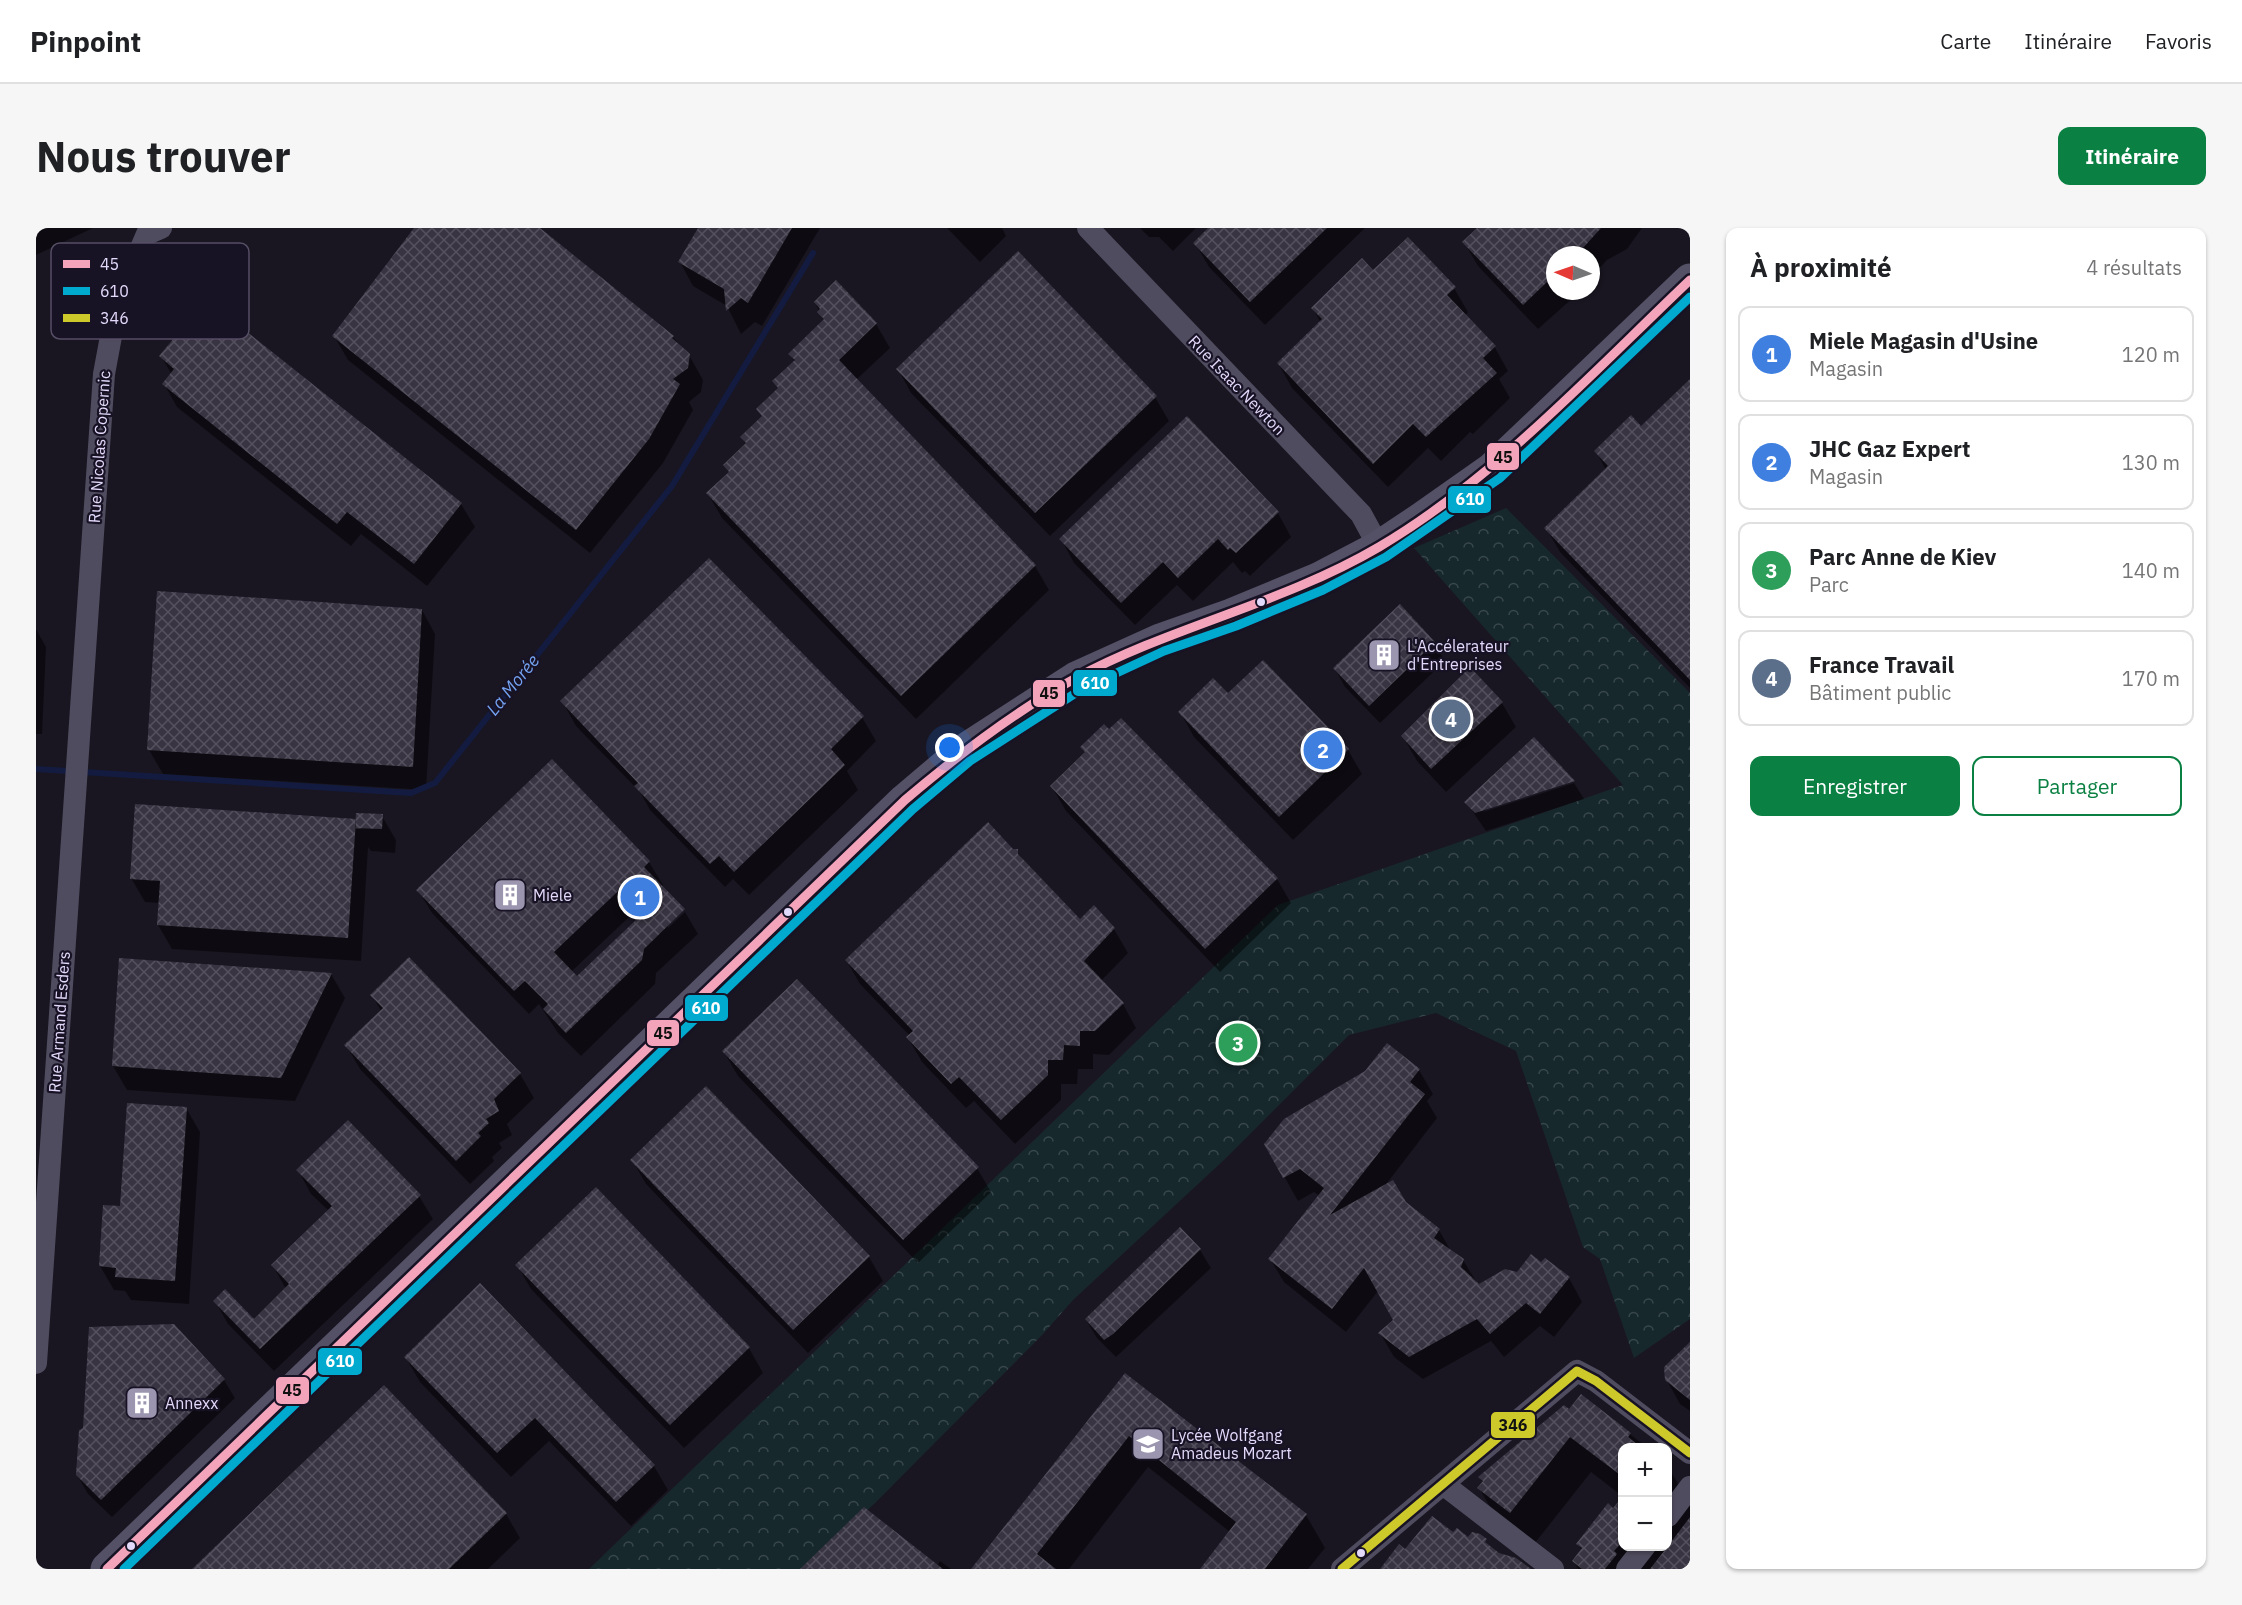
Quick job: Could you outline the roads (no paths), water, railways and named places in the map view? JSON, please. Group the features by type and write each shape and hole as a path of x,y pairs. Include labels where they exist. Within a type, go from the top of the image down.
{"street":[{"name":"Rue Nicolas Copernic","path":"143,243 147,234 161,228"},
{"name":"Rue Isaac Newton","path":"1088,228 1361,514 1379,547"},
{"path":"107,1569 896,808 963,751 1076,678 1160,640 1307,583 1379,547 1492,469 1690,280"},
{"name":"Rue Nicolas Copernic","path":"82,682 104,374 110,339"},
{"name":"Rue Armand Esders","path":"36,1363 82,682"},
{"path":"1342,1569 1577,1371 1596,1381 1690,1453"},
{"path":"1443,1484 1553,1569"},
{"path":"1672,1511 1690,1487"},
{"path":"1627,1569 1641,1551"}],"waterway":[{"name":"La Morée","path":"36,769 411,793 435,783 672,486 813,253"}],"place":[{"name":"L'Accélerateur d'Entreprises","path":"1384,655"},
{"name":"France Travail","path":"1451,719"},
{"name":"JHC Gaz Expert","path":"1323,750"},
{"name":"Miele","path":"510,895"},
{"name":"Miele Magasin d'Usine","path":"640,897"},
{"name":"Parc Anne de Kiev","path":"1238,1043"},
{"name":"Annexx","path":"142,1403"},
{"name":"Lycée Wolfgang Amadeus Mozart","path":"1148,1444"}]}
